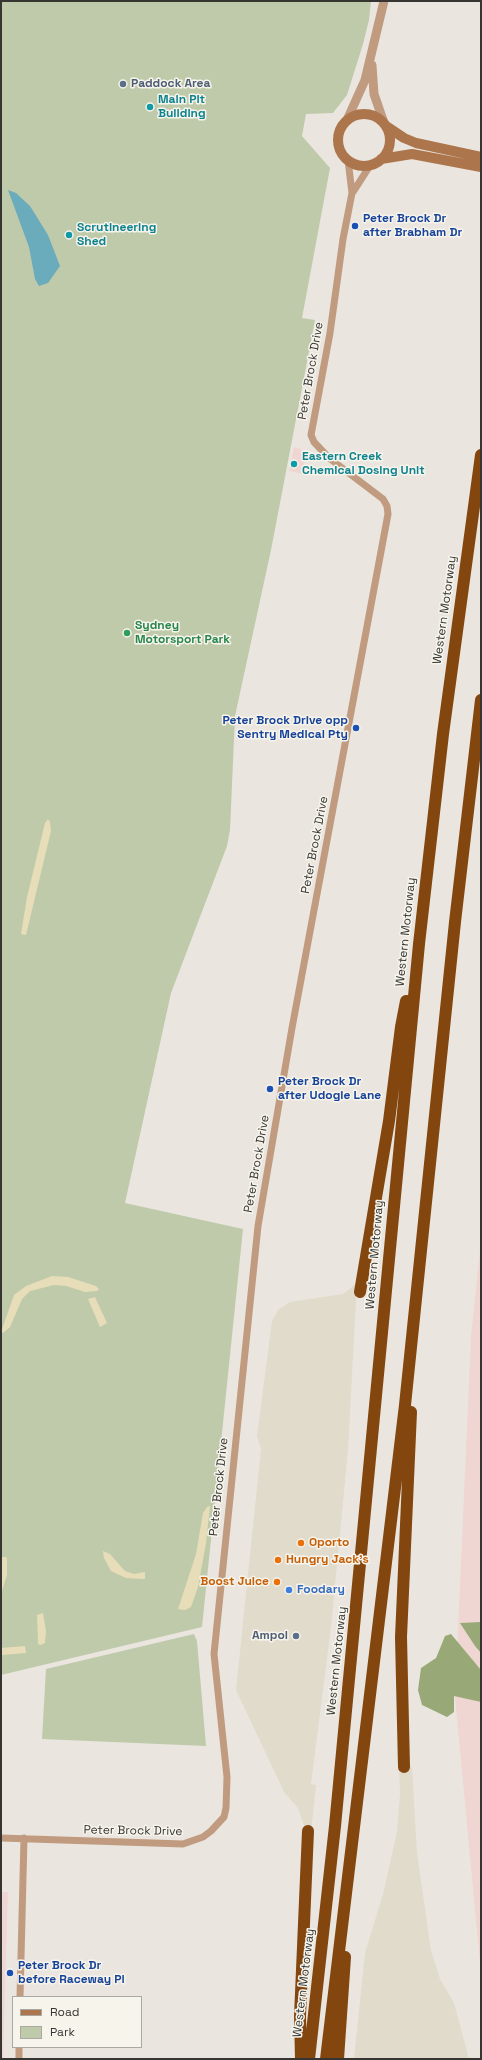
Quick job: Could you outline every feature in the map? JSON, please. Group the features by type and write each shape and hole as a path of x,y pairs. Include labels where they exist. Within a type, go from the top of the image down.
{"highway":[{"name":"Western Motorway","path":"309,2059 338,1797 418,944 443,734 481,455"},
{"path":"326,2059 405,1405 454,929 481,700"},
{"path":"360,1292 389,1121 401,1028 418,944"},
{"path":"404,1767 401,1637 412,1413 405,1405"},
{"path":"301,2059 300,2016 308,1831"},
{"path":"338,2059 345,1966 344,1902"}],"main road":[{"path":"481,156 416,143 404,138 376,117 366,114 356,115 347,120 340,131 338,140 341,151 348,160 359,165 371,164 381,159 412,154 481,167"},
{"path":"381,159 387,150 390,141 385,125"}],"street":[{"path":"347,120 361,92 372,56 384,1"},
{"path":"372,56 374,94 385,125"},
{"name":"Peter Brock Drive","path":"1,1838 183,1844 203,1837 211,1832 224,1817 226,1808 227,1777 214,1654 258,1226 293,1020 388,514 387,506 383,499 329,458 314,442 311,435 314,411 329,339 343,239 352,192 348,160"},
{"name":"Peter Brock Drive","path":"352,192 371,164"},
{"path":"20,1996 24,1838"},
{"path":"18,2059 19,2048"}],"shaded area":[{"path":"294,447 301,449 306,455 302,474 289,471"},
{"path":"481,1241 481,1975 455,1697 471,1336"},
{"path":"357,1283 348,1450 331,1627 311,1784 316,1785 311,1832 306,1831 298,1808 284,1792 236,1690 261,1449 257,1436 272,1321 278,1310 290,1302 343,1294"},
{"path":"399,1767 412,1767 417,1853 431,1950 440,1979 454,2003 469,2059 354,2059 365,1953 383,1894 397,1832 400,1794"},
{"path":"1,1892 8,1892 3,2059 1,2059"}],"green space":[{"name":"Sydney Motorsport Park","path":"1,1 371,1 369,20 363,44 347,95 333,113 306,114 302,136 330,168 302,318 315,320 271,550 235,716 230,830 227,846 171,993 125,1203 243,1229 202,1627 1,1675"},
{"path":"481,1622 481,1653 460,1623"},
{"path":"194,1634 197,1641 206,1746 42,1739 46,1669"},
{"path":"451,1634 481,1670 481,1702 454,1696 454,1712 447,1717 422,1705 418,1690 421,1668 436,1658 445,1636"}],"sand":[{"path":"48,819 50,822 51,831 26,935 21,934 27,897 45,823"},
{"path":"52,1276 68,1277 96,1286 99,1289 97,1291 85,1292 66,1286 54,1285 30,1291 22,1299 10,1327 3,1333 1,1332 14,1295 26,1286"},
{"path":"95,1297 107,1323 100,1327 88,1299"},
{"path":"210,1506 206,1543 198,1587 191,1607 185,1610 178,1609 196,1554 203,1513 207,1507"},
{"path":"103,1551 110,1554 125,1571 134,1574 145,1572 145,1579 126,1578 111,1571 104,1558"},
{"path":"1,1557 6,1557 7,1559 7,1575 1,1594"},
{"path":"43,1613 46,1631 45,1643 41,1645 38,1644 37,1615"},
{"path":"25,1646 26,1653 2,1655 1,1648"}],"water":[{"path":"8,190 16,193 30,206 48,235 60,266 48,283 39,286 35,279 29,247"}],"place":[{"name":"Paddock Area","path":"123,84"},
{"name":"Main Pit Building","path":"150,107"},
{"name":"Peter Brock Dr after Brabham Dr","path":"355,226"},
{"name":"Scrutineering Shed","path":"69,235"},
{"name":"Eastern Creek Chemical Dosing Unit","path":"294,464"},
{"name":"Sydney Motorsport Park","path":"127,633"},
{"name":"Peter Brock Drive opp Sentry Medical Pty","path":"356,728"},
{"name":"Peter Brock Dr after Udogie Lane","path":"270,1089"},
{"name":"Oporto","path":"301,1543"},
{"name":"Hungry Jack's","path":"278,1560"},
{"name":"Boost Juice","path":"277,1582"},
{"name":"Foodary","path":"289,1590"},
{"name":"Ampol","path":"296,1636"},
{"name":"Peter Brock Dr before Raceway Pl","path":"10,1973"}]}
